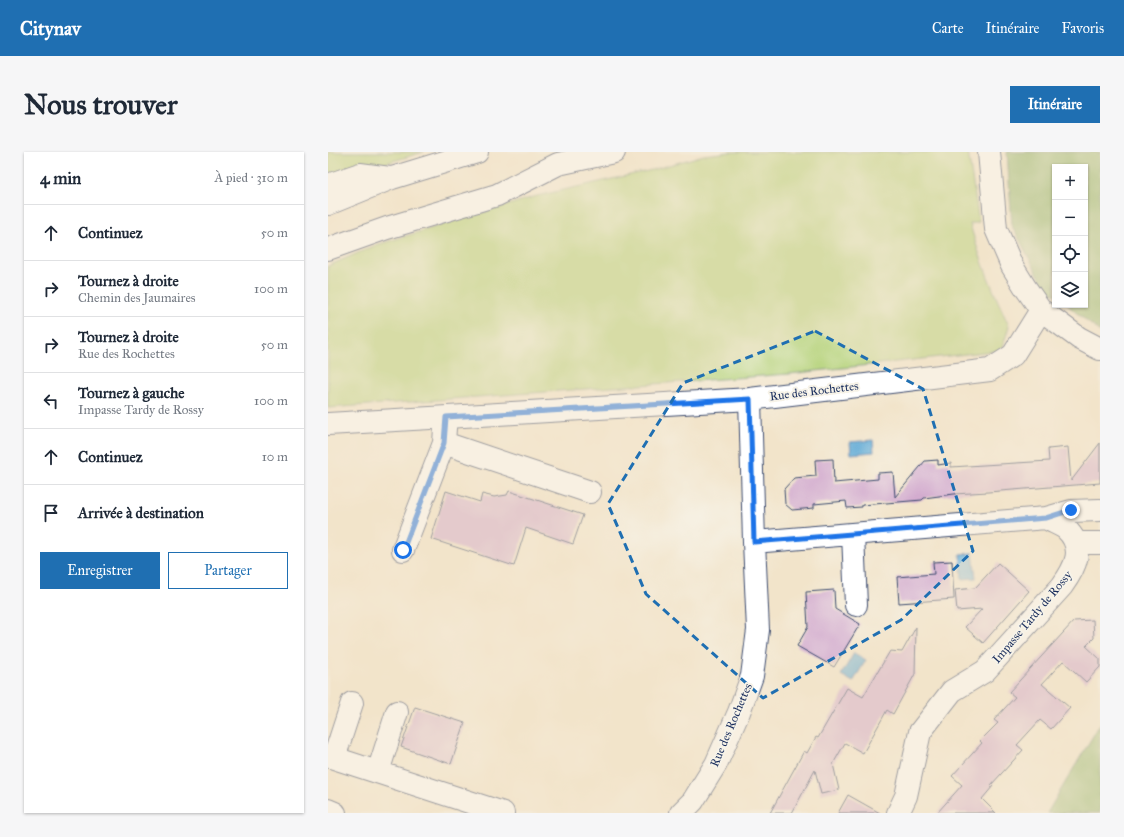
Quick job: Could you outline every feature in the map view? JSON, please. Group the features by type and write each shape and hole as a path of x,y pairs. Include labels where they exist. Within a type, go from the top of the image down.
{"main road":[{"path":"328,204 392,178 477,152"},
{"path":"328,235 405,207 558,164 614,152"},
{"path":"989,157 996,229 1012,266 1041,310 1079,338 1100,349"},
{"path":"328,249 388,228 497,195 558,164"},
{"path":"328,185 360,174 392,178"},
{"name":"Rue des Rochettes","path":"681,813 693,801 716,764 739,712 752,676 758,630 750,399 990,370 1013,355 1041,310"},
{"path":"328,424 750,399"},
{"path":"403,550 444,443 446,417"},
{"path":"444,443 590,492"},
{"path":"754,542 1046,518 1071,510 1100,510"},
{"path":"1046,518 1066,529 1076,543 1100,543"},
{"path":"853,534 856,605"},
{"name":"Impasse Tardy de Rossy","path":"898,813 906,796 920,732 952,691 985,671 1062,586 1072,572 1077,557 1076,543"},
{"path":"352,703 331,757 378,772 448,805 503,813"},
{"path":"378,772 397,712"},
{"path":"328,810 335,813"}],"highlighted area":[{"path":"815,331 923,389 973,551 901,620 763,698 646,594 608,504 683,383"}],"green space":[{"path":"328,152 424,152 328,180"},
{"path":"731,152 968,152 979,222 970,224 978,250 1009,326 1002,350 789,374 328,408 328,266 376,245 537,196 652,170 704,155"},
{"path":"1007,152 1100,152 1100,332 1071,308 1088,308 1088,164 1052,164 1052,293 1044,286 1012,226"},
{"path":"1100,724 1100,813 1047,813"}],"water":[{"path":"873,440 874,452 851,454 850,442"},
{"path":"973,553 976,578 962,579 960,554"},
{"path":"854,653 866,660 853,682 841,675"}],"building":[{"path":"1100,443 1100,483 954,494 924,498 922,500 862,505 862,507 847,508 846,501 814,504 814,508 792,510 785,504 784,489 794,478 816,476 815,460 833,459 834,483 878,479 878,473 893,472 895,497 925,461 938,460 938,465 951,463 951,467 1049,461 1048,449 1068,447 1071,481"},
{"path":"446,491 480,502 482,494 494,497 507,495 509,491 583,515 573,544 526,528 514,566 431,539"},
{"path":"952,561 954,599 899,603 897,577 934,574 933,562"},
{"path":"998,563 1029,591 983,643 965,627 982,609 957,611 955,590 975,588"},
{"path":"834,590 835,609 860,624 834,667 797,646 808,627 806,592"},
{"path":"1093,620 1094,638 1086,646 1100,659 1100,667 1086,682 1063,661 1042,684 1070,708 1051,729 1040,720 1017,745 1023,750 991,785 993,786 982,799 996,813 937,813 962,785 952,776 982,743 980,741 998,723 994,720 1015,697 1009,692 1074,621"},
{"path":"916,627 915,674 893,714 887,710 863,753 845,743 833,764 839,790 821,794 815,770 792,813 770,813 804,751 807,753 816,737 818,738 847,688 863,697 890,651 902,652"},
{"path":"415,707 465,723 451,764 401,747"},
{"path":"848,795 880,813 838,813"}],"route":[{"path":"403,550 444,443 446,417 750,399 754,542 1046,518 1071,510"}]}
